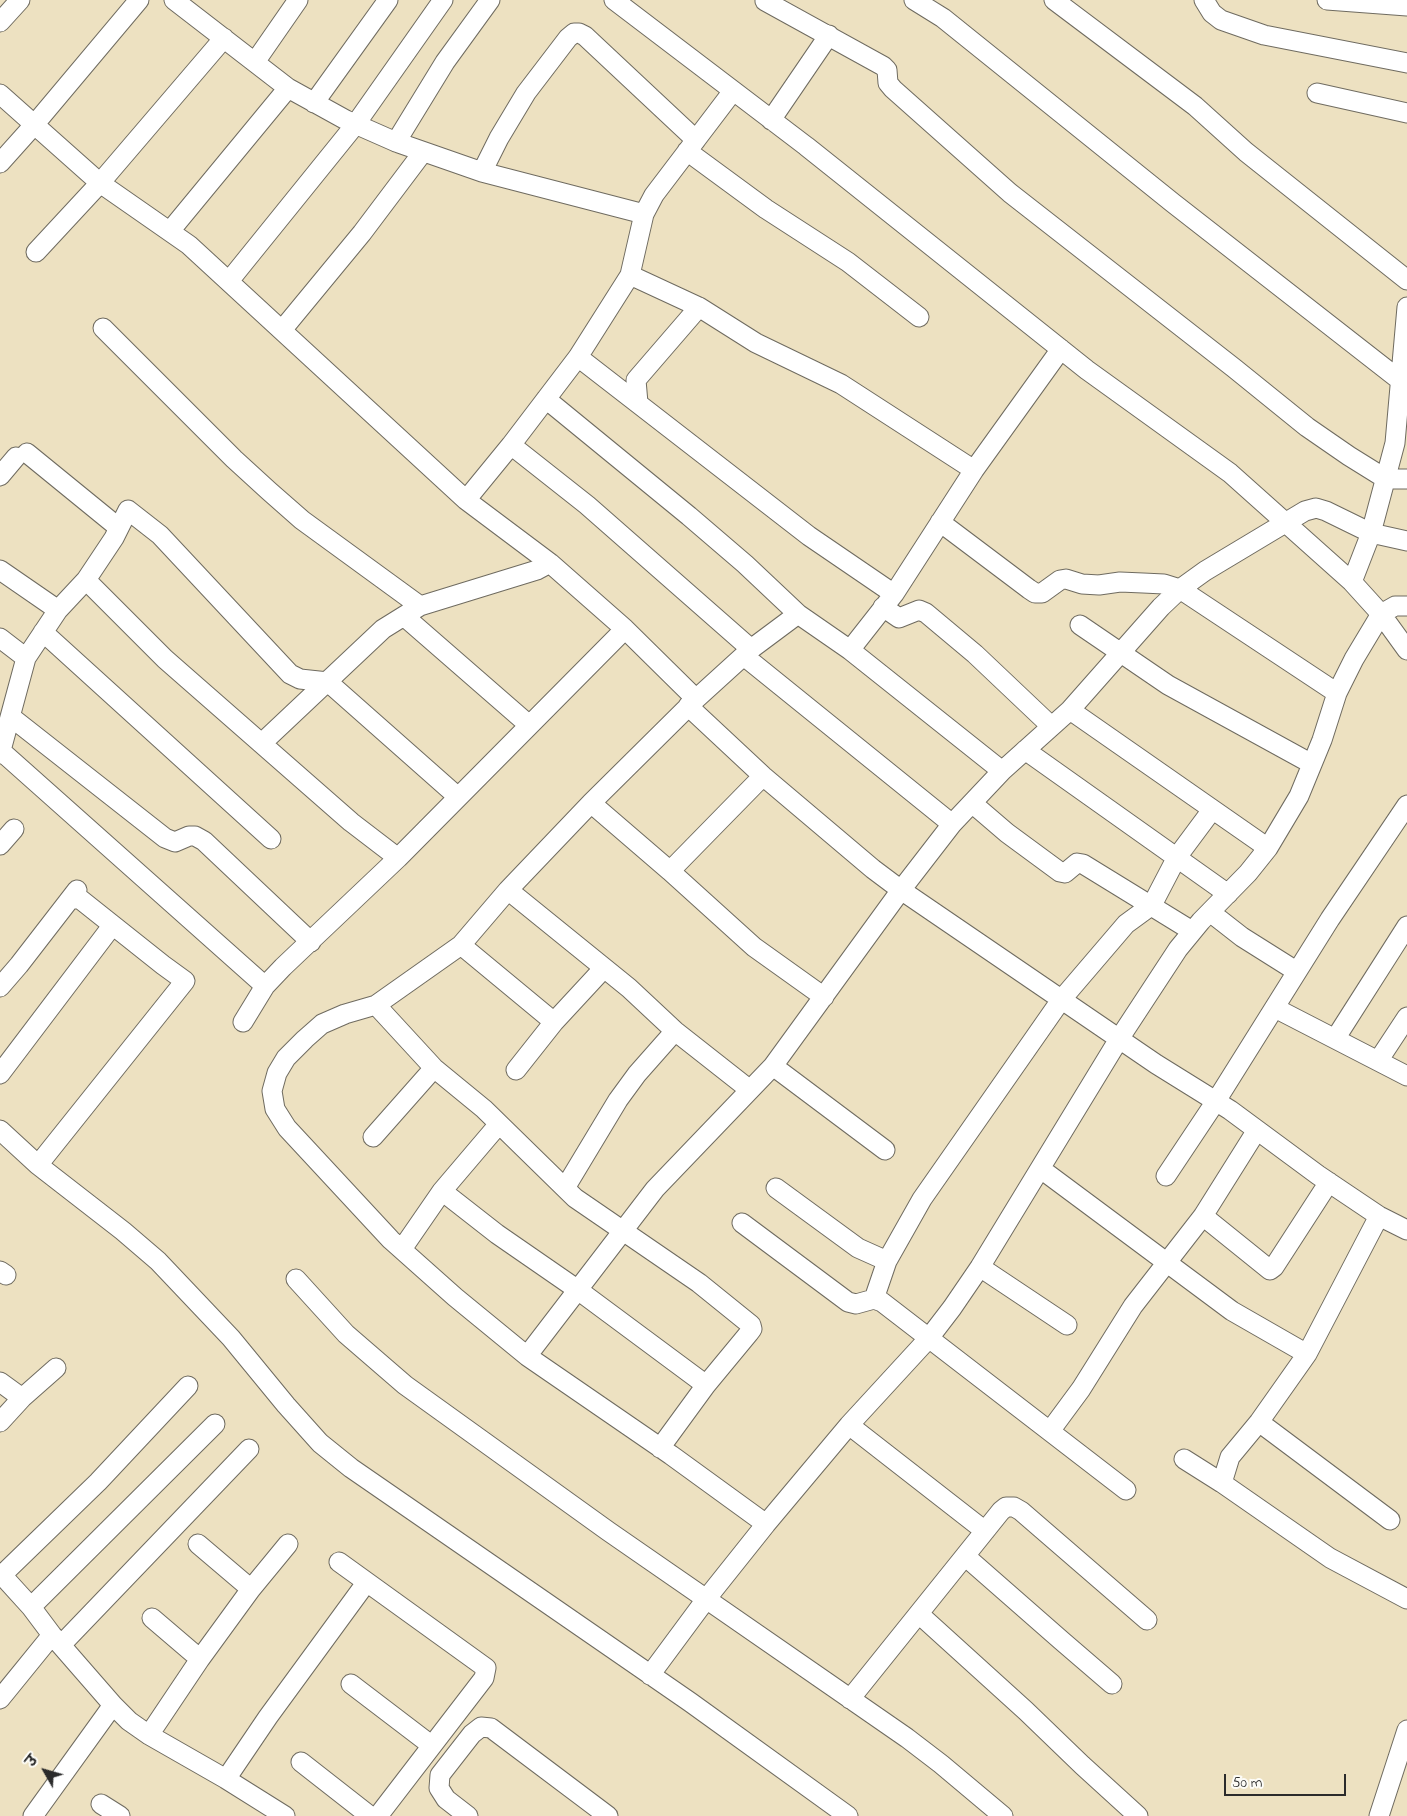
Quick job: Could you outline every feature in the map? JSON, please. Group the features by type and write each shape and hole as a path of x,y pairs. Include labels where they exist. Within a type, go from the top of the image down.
{"street":[{"path":"0,22 20,0"},
{"path":"0,163 34,126 139,0"},
{"path":"174,0 197,7 224,38 288,88 355,125 423,152 482,172 644,214"},
{"path":"254,62 298,0"},
{"path":"314,103 388,0"},
{"path":"229,281 355,125 443,0"},
{"path":"396,142 445,62 490,0"},
{"path":"614,0 733,90 1087,370 1230,473 1352,582 1381,614 1407,650"},
{"path":"914,0 943,18 1250,263 1402,381"},
{"path":"1054,0 1195,106 1246,152 1407,280"},
{"path":"1204,0 1212,13 1221,20 1256,33 1407,63"},
{"path":"1327,0 1407,6"},
{"path":"765,1 883,66 887,70 888,83 893,89 1010,193 1307,427 1386,479 1407,479"},
{"path":"482,172 499,138 526,93 568,38 574,33 580,33 692,145 766,208 848,262 919,316"},
{"path":"771,120 829,35"},
{"path":"36,252 100,182 224,38"},
{"path":"170,231 288,88"},
{"path":"466,500 578,357 630,275 644,214 654,194 733,90"},
{"path":"1317,93 1407,113"},
{"path":"0,94 34,126 100,182 189,245 466,500 550,563 625,629 692,703 763,776 873,870 1061,1000 1216,1101 1379,1216 1407,1230"},
{"path":"282,330 362,233 423,152"},
{"path":"630,275 699,307 756,343 841,384 974,470"},
{"path":"638,403 636,380 699,307"},
{"path":"1352,582 1371,533 1402,418 1402,381 1407,307"},
{"path":"103,328 227,452 302,520 412,611 529,725"},
{"path":"850,650 889,601 974,470 1061,349"},
{"path":"578,357 809,536 889,601 899,618 919,610 926,613 975,654 1051,726"},
{"path":"546,399 689,516 745,564 798,614 850,650 1002,771"},
{"path":"511,444 587,505 748,652 952,824"},
{"path":"0,476 22,455 119,528"},
{"path":"527,1356 655,1189 773,1066 901,890 952,824 1002,771 1070,710 1108,670 1120,652 1180,589 1205,571 1286,522 1305,511 1316,508 1371,533 1407,541"},
{"path":"265,986 0,752 26,658 58,610 86,580 119,528 128,510 160,535 290,674 300,679 328,682 458,797"},
{"path":"940,522 1028,589 1035,592 1042,593 1060,580 1066,579 1082,584 1099,585 1120,582 1164,584 1180,589 1337,693"},
{"path":"262,743 383,629 412,611 537,570 550,563"},
{"path":"0,570 58,610"},
{"path":"86,580 166,659 351,822 398,858"},
{"path":"650,1675 707,1598 766,1524 849,1425 929,1338 952,1308 1041,1169 1119,1039 1178,949 1192,931 1248,873 1268,848 1299,796 1337,693 1354,658 1381,614 1395,606 1407,606"},
{"path":"766,1524 527,1356 456,1297 402,1249 287,1128 276,1109 272,1091 277,1073 286,1058 322,1024 345,1014 376,1005 461,945 508,890 591,803 692,703 748,652 798,614"},
{"path":"1080,625 1168,685 1312,764"},
{"path":"243,1022 265,986 398,858 625,629"},
{"path":"43,632 271,839"},
{"path":"0,638 26,658"},
{"path":"1070,710 1268,848"},
{"path":"11,717 165,838 175,842 189,836 195,836 204,841 311,942"},
{"path":"1025,750 1228,894"},
{"path":"670,871 763,776"},
{"path":"591,803 754,947 824,996"},
{"path":"972,803 1007,833 1060,872 1065,873 1077,863 1083,864 1192,931"},
{"path":"1166,1176 1275,1008 1296,971 1407,805"},
{"path":"874,1299 887,1262 922,1199 1061,1000 1126,924 1152,905 1177,857 1212,810"},
{"path":"0,845 14,830"},
{"path":"508,890 629,988 675,1031 750,1090"},
{"path":"0,986 76,892 80,899 112,926 185,981 38,1165"},
{"path":"1210,912 1242,937 1296,971"},
{"path":"0,1074 6,1054 112,926"},
{"path":"1335,1039 1407,926"},
{"path":"461,945 554,1022"},
{"path":"516,1070 554,1022 604,968"},
{"path":"376,1005 434,1068 484,1109 575,1198 699,1283 751,1325 752,1329 706,1385 660,1448"},
{"path":"1275,1008 1407,1076"},
{"path":"1378,1061 1407,1017"},
{"path":"565,1188 618,1100 637,1074 675,1031"},
{"path":"773,1066 885,1150"},
{"path":"373,1138 434,1068"},
{"path":"402,1249 442,1191 499,1124"},
{"path":"0,1130 38,1165 158,1260 231,1338 320,1443 404,1506 650,1675 848,1816"},
{"path":"1050,1431 1081,1389 1134,1306 1203,1216 1257,1130"},
{"path":"1041,1169 1232,1311 1307,1354"},
{"path":"1203,1216 1270,1270 1274,1267 1329,1182"},
{"path":"776,1188 858,1248 887,1262"},
{"path":"442,1191 497,1234 578,1290 706,1385"},
{"path":"1222,1483 1230,1457 1259,1422 1307,1354 1379,1216"},
{"path":"742,1223 848,1302 856,1304 874,1299 882,1302 1126,1490"},
{"path":"980,1267 1068,1325"},
{"path":"296,1279 346,1334 405,1385 608,1531 707,1598 941,1764 1003,1816"},
{"path":"0,1422 22,1398 56,1368"},
{"path":"0,1382 22,1398"},
{"path":"188,1386 98,1482 1,1574 113,1705 129,1721 149,1735 226,1778 275,1813"},
{"path":"1259,1422 1390,1520"},
{"path":"31,1607 215,1424"},
{"path":"849,1425 985,1531"},
{"path":"0,1699 249,1449"},
{"path":"1184,1459 1330,1558 1407,1599"},
{"path":"850,1699 1001,1510 1006,1507 1014,1507 1028,1517 1147,1620"},
{"path":"198,1544 251,1589"},
{"path":"149,1735 200,1658 251,1589 288,1544"},
{"path":"965,1556 1112,1684"},
{"path":"339,1562 486,1668 484,1678 378,1816"},
{"path":"226,1778 366,1583"},
{"path":"919,1614 1138,1816"},
{"path":"152,1618 200,1658"},
{"path":"351,1684 432,1745"},
{"path":"33,1816 113,1705"},
{"path":"468,1816 446,1799 439,1788 440,1775 472,1734 481,1727 491,1728 608,1816"},
{"path":"1379,1816 1407,1730"},
{"path":"302,1762 370,1816"},
{"path":"101,1804 120,1816"}]}
